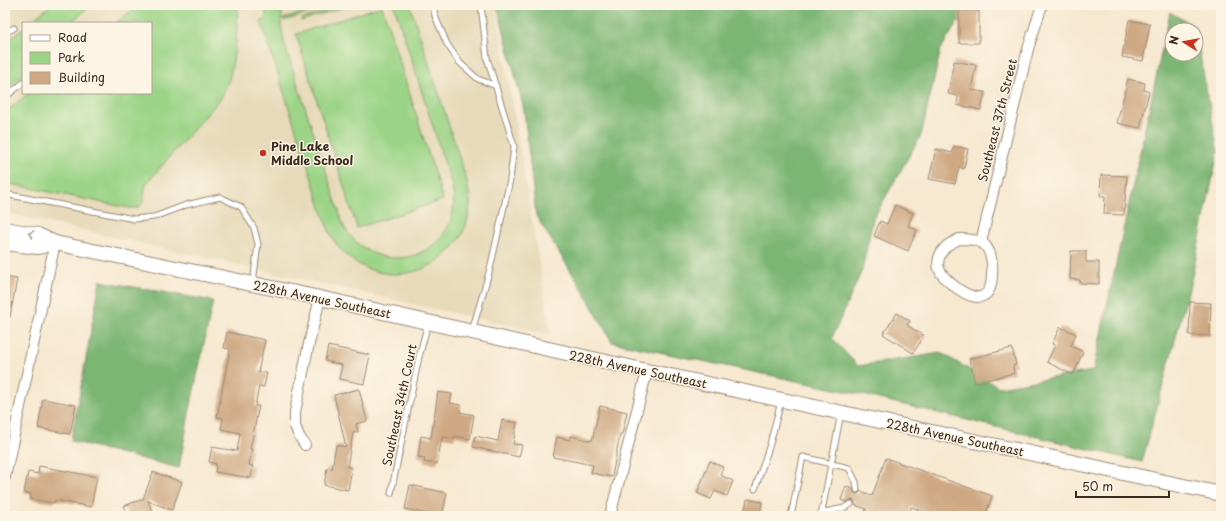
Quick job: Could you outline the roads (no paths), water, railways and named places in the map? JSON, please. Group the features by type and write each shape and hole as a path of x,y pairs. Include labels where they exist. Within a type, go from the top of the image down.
{"main road":[{"name":"228th Avenue Southeast","path":"5,229 38,235 55,244 320,298 647,371 1221,494"},
{"name":"228th Avenue Southeast","path":"5,242 38,247 55,244"}],"street":[{"name":"Southeast 37th Street","path":"981,242 1028,49 1042,5"},
{"path":"959,239 970,239 981,242 986,246 991,257 992,273 988,293 982,297 972,296 961,292 939,270 938,263 943,249 959,239"},
{"path":"5,477 55,244"},
{"path":"306,445 299,436 295,426 295,412 320,298"},
{"path":"610,516 647,371"}],"lane":[{"path":"433,5 435,16 447,44 460,63 478,79 496,86"},
{"path":"472,332 490,269 510,180 514,146 487,58 481,5"},
{"path":"5,33 14,28"},
{"path":"5,97 22,84"},
{"path":"5,194 134,219 154,217 186,205 220,197 241,207 254,228 258,244 253,284"},
{"name":"Southeast 34th Court","path":"390,493 428,322"},
{"path":"754,489 770,444 781,400"},
{"path":"842,412 821,515 844,508 851,504"},
{"path":"791,516 803,457 848,468 856,482 857,490"}],"place":[{"name":"Pine Lake Middle School","path":"263,153"}]}
